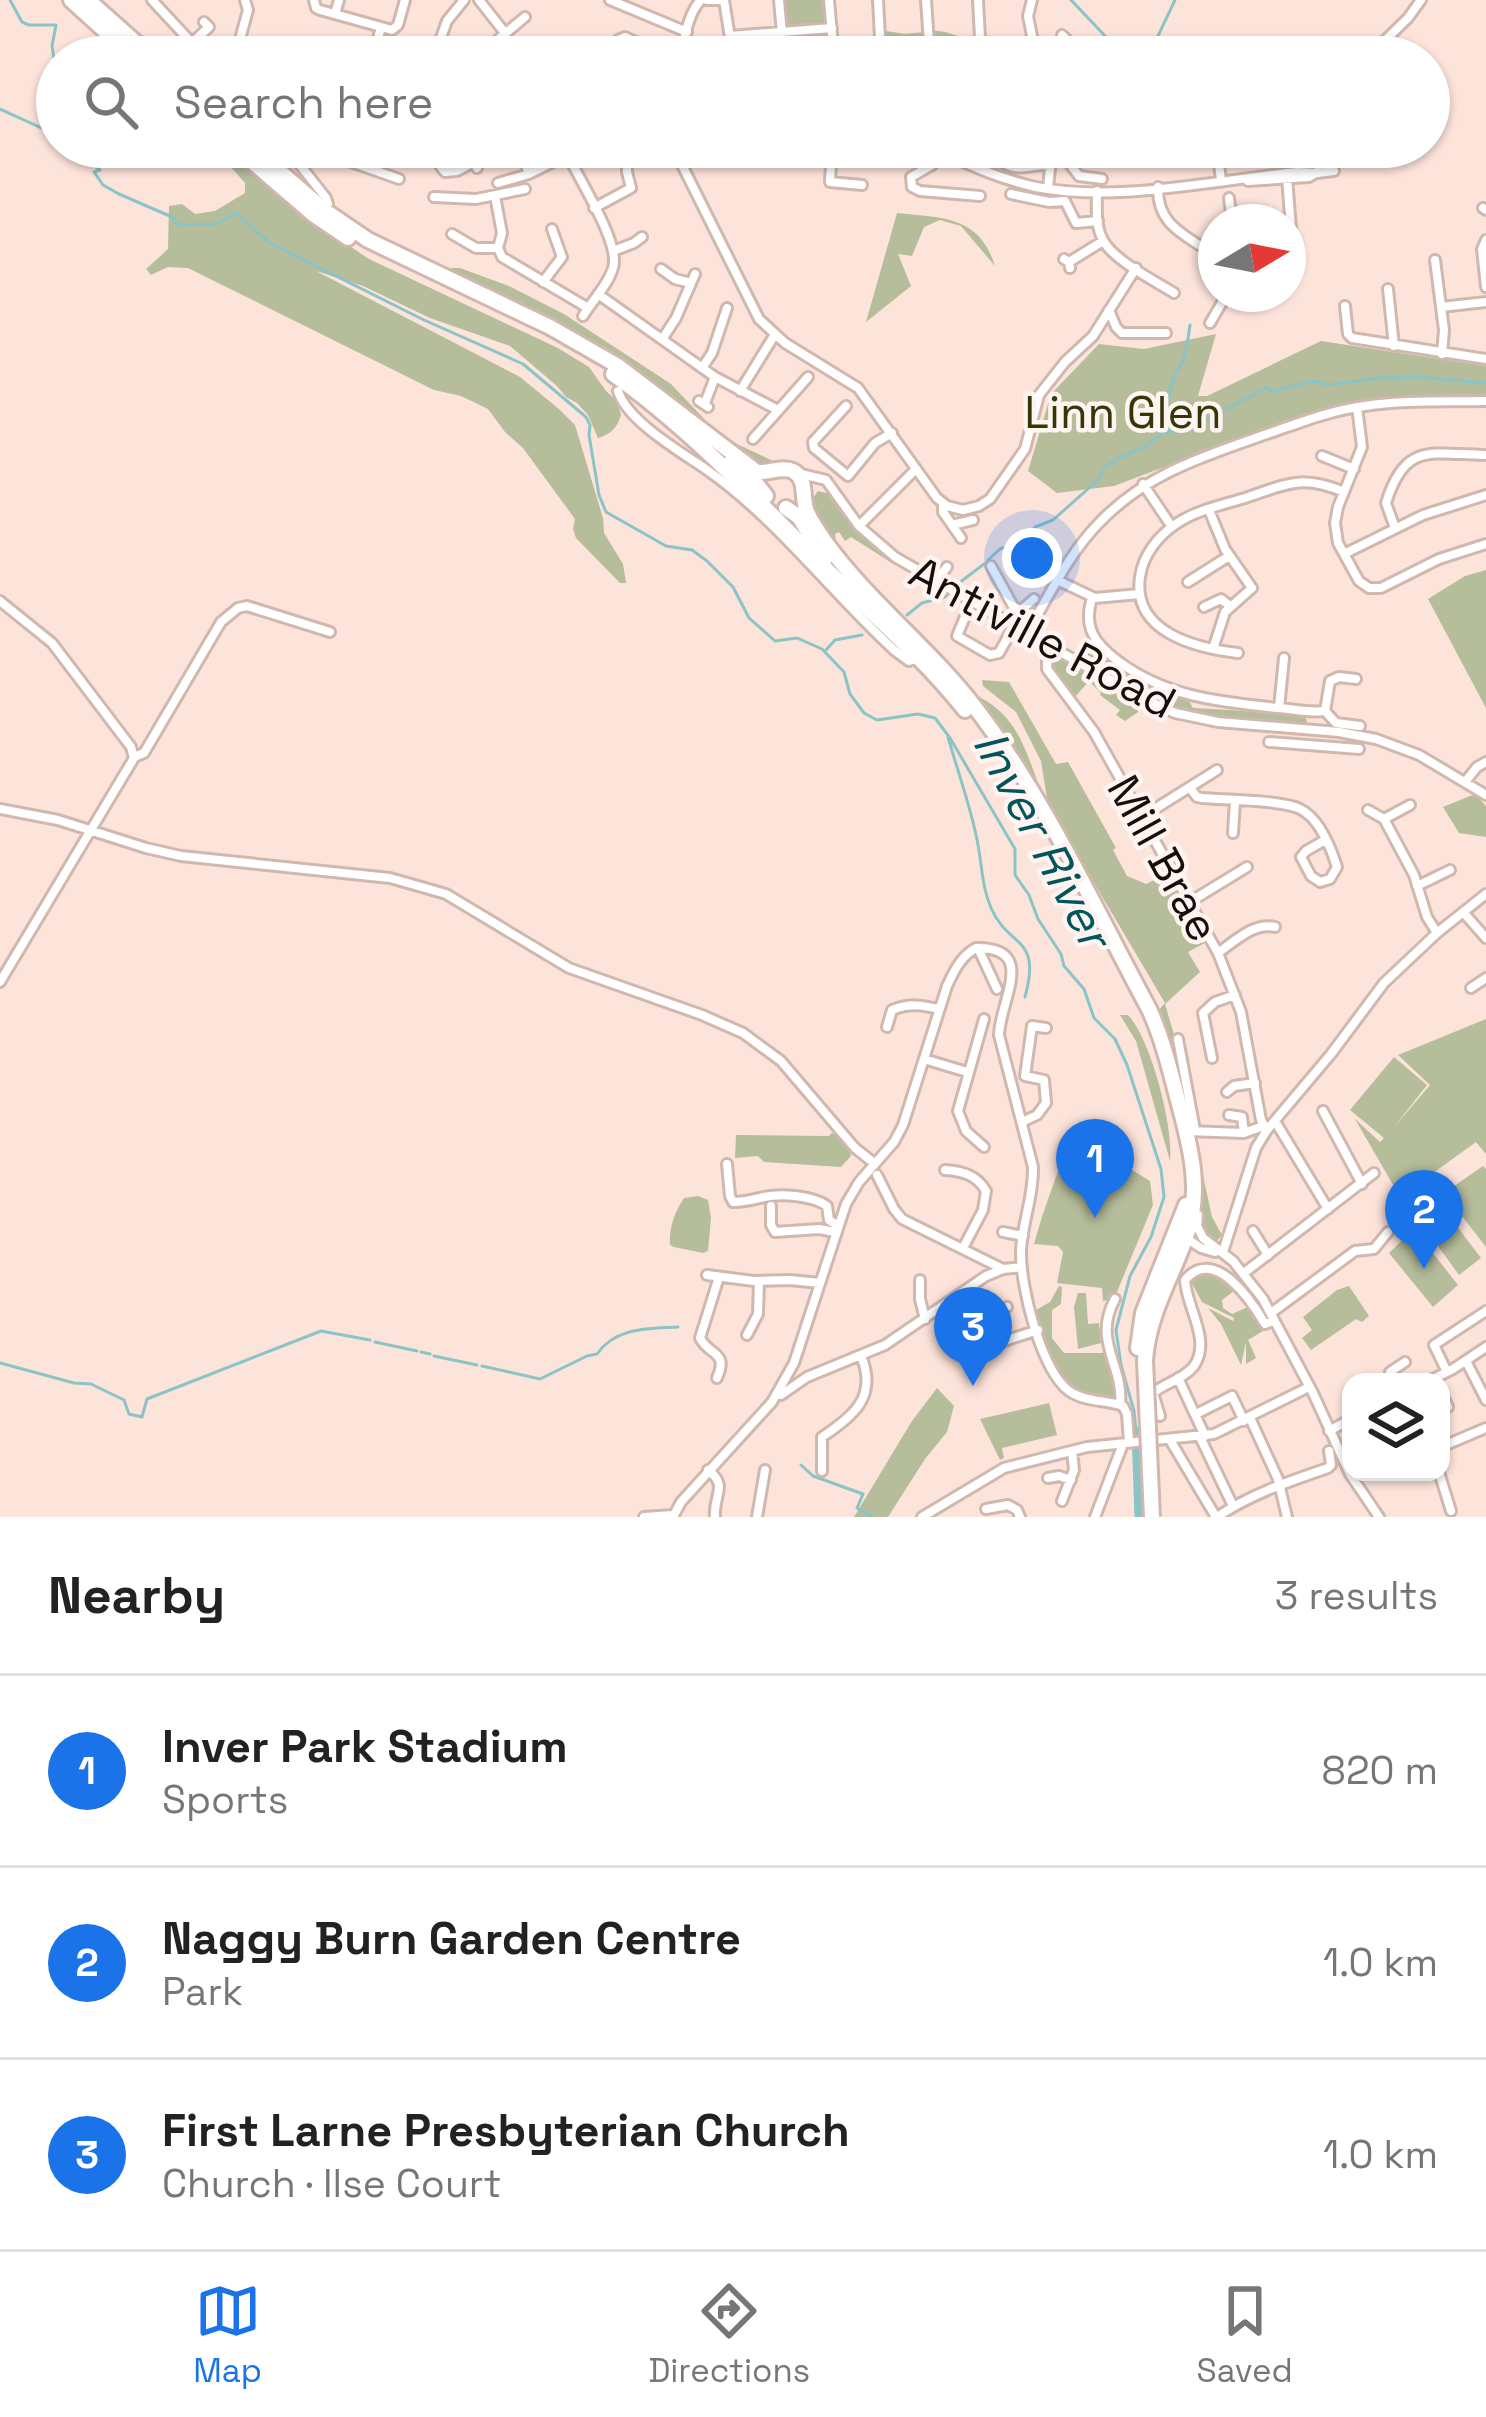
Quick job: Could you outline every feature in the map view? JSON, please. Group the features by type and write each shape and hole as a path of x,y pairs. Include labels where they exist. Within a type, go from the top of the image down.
{"highway":[{"path":"71,0 111,36"},
{"path":"88,0 128,36"},
{"path":"262,168 392,262 565,344 616,376 755,482 774,505 800,518 827,561 892,643 921,653 975,707 1043,813 1156,1024 1190,1130 1195,1197 1143,1313 1138,1336 1148,1517"},
{"path":"274,168 323,215 618,366 757,472 785,469 796,473 809,516 838,559 921,653 1017,783 1144,1016 1187,1166 1187,1195 1177,1260 1149,1326 1142,1361"},
{"path":"663,412 864,604"},
{"path":"766,496 766,483 773,473"},
{"path":"786,508 796,505 803,494"}],"street":[{"path":"152,0 185,36"},
{"path":"241,36 248,10 245,0"},
{"path":"314,0 316,8 381,28 396,28 405,0"},
{"path":"334,14 339,0"},
{"path":"479,0 505,33"},
{"path":"610,0 687,32"},
{"path":"686,36 697,3 704,0 722,0 730,36 832,28"},
{"path":"779,0 783,36"},
{"path":"829,0 833,36"},
{"path":"878,0 881,36"},
{"path":"926,0 929,36"},
{"path":"978,0 980,36"},
{"path":"1032,0 1028,16 1032,36"},
{"path":"1390,36 1421,0"},
{"path":"442,36 459,1"},
{"path":"502,36 525,17"},
{"path":"199,36 209,27 204,22"},
{"path":"378,36 381,28"},
{"path":"302,168 326,198 323,215"},
{"path":"370,168 399,179"},
{"path":"527,168 529,174"},
{"path":"498,183 541,168"},
{"path":"495,196 502,233 498,248 503,258 585,312 612,271 614,251 574,168"},
{"path":"594,208 631,188 627,168"},
{"path":"684,168 759,319 775,336 858,388 944,504 963,510 990,499 1025,448 1040,395 1093,336 1136,268"},
{"path":"831,168 830,182 859,182"},
{"path":"927,168 911,177 912,187 976,193"},
{"path":"978,168 1048,189 1097,191 1334,172"},
{"path":"1048,189 1050,168"},
{"path":"1073,168 1079,176 1099,176"},
{"path":"1220,168 1221,182"},
{"path":"1317,168 1317,173"},
{"path":"1287,176 1289,204"},
{"path":"1158,187 1166,220 1195,245"},
{"path":"437,199 525,189"},
{"path":"1097,191 1103,242 1175,293"},
{"path":"1011,194 1065,201 1076,223 1098,221"},
{"path":"1229,198 1230,204"},
{"path":"543,282 562,256 552,229"},
{"path":"614,251 642,237"},
{"path":"455,239 478,248 498,248"},
{"path":"1486,240 1482,248 1486,286"},
{"path":"1068,263 1103,242"},
{"path":"1436,260 1442,354"},
{"path":"662,269 674,278 693,279 663,338"},
{"path":"1388,289 1394,346"},
{"path":"598,294 702,368 778,410"},
{"path":"1441,307 1486,302"},
{"path":"702,368 713,351 727,308"},
{"path":"1108,309 1122,333 1166,332"},
{"path":"1343,311 1351,338 1486,359"},
{"path":"1210,323 1216,312"},
{"path":"740,391 775,336"},
{"path":"704,404 716,377"},
{"path":"754,434 808,377"},
{"path":"618,391 620,400 655,434 746,495 892,643"},
{"path":"1027,633 1095,526 1143,484 1209,454 1357,407 1486,401"},
{"path":"846,406 813,442 814,448 848,476 875,443 892,433"},
{"path":"1357,407 1362,444 1335,523 1336,537 1361,583 1375,589 1439,559 1486,544"},
{"path":"1395,528 1386,502 1399,470 1408,461 1431,454 1484,455"},
{"path":"1322,456 1354,469"},
{"path":"859,526 916,469"},
{"path":"796,473 822,478 833,488"},
{"path":"1238,652 1179,639 1148,614 1139,593 1144,562 1155,543 1172,526 1209,510 1303,480 1344,492"},
{"path":"803,494 818,483 833,488"},
{"path":"1143,484 1172,526"},
{"name":"Antiville Road","path":"833,488 859,526 885,550 1149,701 1218,722 1359,735 1393,744 1486,795"},
{"path":"1344,554 1440,508 1486,495"},
{"path":"944,504 943,512 961,538"},
{"path":"1209,510 1229,556 1252,587 1223,616 1213,650"},
{"path":"952,525 973,520"},
{"path":"1188,582 1229,556"},
{"path":"991,566 1012,606 1019,611 1032,602 1040,611"},
{"path":"936,581 947,567"},
{"path":"1058,580 1092,598 1139,593"},
{"path":"1092,598 1088,620 1092,636 1140,675 1193,697 1324,711 1336,723 1360,726"},
{"path":"1204,607 1220,598 1230,606"},
{"path":"0,601 52,643 134,757"},
{"path":"0,982 134,757 144,753 227,615 247,606 330,632"},
{"path":"968,613 957,637 990,655 999,653 1014,626"},
{"name":"Mill Brae","path":"1053,648 1047,669 1094,732 1218,953 1241,1012 1265,1128"},
{"path":"1279,708 1284,657"},
{"path":"1324,711 1329,682 1339,676 1356,679"},
{"path":"1297,743 1310,712"},
{"path":"1269,742 1359,749"},
{"path":"1465,782 1486,762"},
{"path":"1142,817 1217,770"},
{"path":"1190,788 1197,797 1300,809 1314,821 1325,840 1336,869 1330,879 1320,882 1301,857 1325,840"},
{"path":"1233,832 1235,801"},
{"path":"1384,819 1409,805"},
{"path":"0,809 39,815 181,856 389,878 446,894 569,968 743,1033 781,1061 874,1163"},
{"path":"1368,810 1384,819 1418,886 1426,917 1438,933"},
{"path":"1187,903 1247,867"},
{"path":"1418,886 1450,870"},
{"path":"1190,1130 1244,1133 1275,1121 1384,983 1486,894"},
{"path":"1463,912 1486,938"},
{"path":"1218,953 1253,929 1275,927"},
{"path":"978,948 997,989"},
{"path":"644,1517 673,1516 778,1394 794,1363 852,1192 896,1138 955,969 967,953 978,948 1004,954 1013,969 1000,1016 1000,1035 1034,1173 1022,1267 1038,1330 1052,1370 1067,1389 1077,1396 1120,1404"},
{"path":"1471,988 1486,978"},
{"path":"1212,1058 1203,1013 1215,1002 1235,995"},
{"path":"887,1027 892,1010 916,1004 939,1009"},
{"path":"983,1019 958,1107 968,1134 984,1147"},
{"path":"1022,1122 1037,1115 1046,1103 1044,1080 1025,1076 1032,1026 1046,1028"},
{"path":"1178,1039 1198,1176 1199,1232 1244,1274 1273,1317 1304,1389 1342,1454"},
{"path":"924,1059 967,1072"},
{"path":"1227,1092 1255,1083"},
{"path":"1323,1111 1362,1184"},
{"path":"1229,1115 1243,1118 1244,1133"},
{"path":"1275,1121 1328,1209"},
{"path":"1222,1252 1265,1128"},
{"path":"727,1163 733,1202 768,1196 822,1201 836,1229"},
{"path":"945,1170 968,1174 986,1191 983,1210 963,1248"},
{"path":"1244,1274 1374,1173"},
{"path":"877,1175 899,1216 1003,1269"},
{"path":"771,1206 775,1232 836,1229"},
{"path":"1253,1231 1268,1255"},
{"path":"1003,1232 1023,1236"},
{"path":"1182,1232 1202,1248"},
{"path":"1160,1416 1153,1393 1192,1368 1200,1344 1186,1292 1185,1280 1193,1270 1220,1272 1244,1293 1265,1324 1355,1251 1374,1249 1388,1232"},
{"path":"1177,1260 1202,1248 1222,1252"},
{"path":"778,1394 813,1374 861,1356 977,1282 1003,1269 1022,1267"},
{"path":"707,1275 820,1283"},
{"path":"717,1378 720,1358 700,1338 719,1276"},
{"path":"920,1280 925,1319"},
{"path":"747,1335 758,1314 759,1281"},
{"path":"1095,1517 1129,1442 1107,1330 1115,1299"},
{"path":"979,1362 991,1315 1007,1307"},
{"path":"1486,1311 1434,1345 1447,1372 1486,1347"},
{"path":"986,1342 998,1343 1038,1330"},
{"path":"822,1471 822,1437 850,1417 865,1394 867,1378 861,1356"},
{"path":"1466,1360 1486,1400"},
{"path":"1390,1373 1405,1362"},
{"path":"1178,1378 1233,1507"},
{"path":"922,1517 997,1470 1072,1451 1223,1431 1304,1389"},
{"path":"1196,1414 1232,1396 1279,1485 1287,1517"},
{"path":"1329,1431 1342,1424"},
{"path":"1450,1443 1486,1428"},
{"path":"1170,1440 1217,1517 1279,1485 1328,1468 1329,1451"},
{"path":"1062,1501 1075,1470 1072,1451"},
{"path":"709,1470 720,1484 715,1517"},
{"path":"757,1517 765,1470"},
{"path":"1048,1478 1071,1480"},
{"path":"1358,1481 1379,1517"},
{"path":"1442,1481 1451,1511"},
{"path":"986,1509 1006,1504 1020,1517"}],"green space":[{"path":"785,0 825,0 828,22 788,24"},
{"path":"886,31 924,32 924,36 886,36"},
{"path":"232,168 248,168 293,208 369,259 589,367 617,401 621,415 613,430 598,438 577,403 510,346 316,271 520,377 575,425 604,533 623,564 626,583 620,583 576,538 575,519 488,409 434,390 188,268 168,267 151,275 146,269 168,249 169,206 182,204 195,214 215,211 245,193 245,183"},
{"path":"897,213 944,219 969,228 988,249 995,266 961,226 940,220 924,227 912,256 898,254 911,286 866,322"},
{"path":"396,248 509,286 564,314 671,384 709,424 737,444 775,462 756,463 650,379 588,340"},
{"name":"Linn Glen","path":"1216,334 1198,396 1207,396 1321,341 1486,366 1486,395 1367,400 1325,409 1114,486 1057,493 1028,471 1051,394 1099,344 1144,349"},
{"path":"818,491 830,494 855,530 895,565 851,537 845,541 839,532 835,534 837,549 811,501"},
{"path":"1486,570 1486,708 1428,599 1465,576"},
{"path":"1094,648 1147,683 1187,697 1193,708 1301,714 1306,724 1222,721 1181,711 1089,663 1087,654"},
{"path":"1061,658 1147,707 1138,706 1138,712 1125,721 1116,715 1120,710 1089,681 1075,697 1051,667 1053,660"},
{"path":"982,680 1009,682 1056,764 1068,762 1127,876 1146,884 1168,873 1203,938 1205,943 1188,952 1200,972 1165,1004 1175,1038 1168,1042 1158,1011 1165,1003 1048,805 1041,761 1016,712 983,686"},
{"path":"977,696 1009,721 1038,783"},
{"path":"1475,794 1486,806 1486,837 1459,833 1443,807"},
{"path":"1120,1015 1128,1015 1137,1027 1152,1063 1168,1128 1170,1161 1136,1041"},
{"path":"1486,1019 1486,1154 1476,1142 1400,1197 1355,1119 1380,1142 1384,1138 1350,1110 1394,1057 1427,1085 1394,1127 1430,1085 1398,1055"},
{"path":"1075,1127 1150,1181 1153,1205 1114,1299 1103,1301 1102,1288 1057,1283 1063,1252 1058,1246 1034,1244"},
{"path":"832,1133 843,1139 850,1152 841,1167 764,1162 758,1156 735,1158 736,1135"},
{"path":"1483,1166 1486,1169 1486,1247 1444,1193"},
{"path":"1202,1171 1212,1217 1222,1235 1216,1242 1205,1236 1201,1225"},
{"path":"684,1198 708,1200 711,1218 708,1251 703,1253 670,1245 680,1204"},
{"path":"1452,1220 1481,1258 1459,1275 1430,1235"},
{"path":"1414,1229 1458,1285 1433,1307 1389,1253"},
{"path":"1205,1268 1240,1293 1234,1291 1222,1300 1223,1308 1232,1314 1250,1306 1263,1331 1248,1340 1256,1358 1246,1364 1246,1342 1241,1365 1208,1308 1234,1318 1202,1302 1190,1280"},
{"path":"1059,1286 1061,1304 1052,1310 1052,1338 1064,1353 1105,1353 1115,1397 1080,1393 1068,1385 1051,1358 1036,1310 1050,1302"},
{"path":"1349,1286 1369,1316 1362,1322 1356,1319 1311,1350 1302,1338 1312,1330 1303,1317"},
{"path":"1078,1293 1086,1293 1088,1324 1099,1323 1101,1343 1078,1349 1074,1307"},
{"path":"937,1388 954,1406 947,1432 888,1517 854,1517 912,1421"},
{"path":"1049,1403 1057,1435 1002,1448 1004,1458 1000,1460 980,1419"}],"waterway":[{"path":"10,0 22,22 56,25 54,36"},
{"path":"1071,0 1105,36"},
{"path":"1158,36 1175,0"},
{"name":"Inver River","path":"0,109 36,125"},
{"name":"Inver River","path":"97,168 94,172 103,185 172,217 178,225 216,224 236,213 270,243 523,364 586,417 606,512 666,546 692,550 707,561 733,587 749,618 775,641 797,638 822,649 844,672 850,694 864,713 877,720 918,714 935,718 1015,849 1015,875 1064,966 1084,989 1094,1018 1115,1039 1161,1169 1164,1197 1151,1237 1130,1276 1116,1330 1136,1431"},
{"path":"1161,433 1190,325"},
{"path":"988,560 1053,520 1118,458 1165,432 1190,429 1267,387 1271,392 1314,381 1328,385 1417,377 1486,383"},
{"path":"955,586 984,564"},
{"path":"907,615 922,603 949,593"},
{"path":"826,650 835,640 862,635"},
{"path":"948,737 973,823 988,899 998,921 1026,952 1025,997"},
{"path":"482,1366 540,1379 597,1354 623,1334 678,1327"},
{"path":"0,1363 91,1384 124,1400 129,1414 142,1417 147,1399 321,1331 370,1340"},
{"path":"375,1342 417,1351"},
{"path":"421,1352 430,1354"},
{"path":"434,1356 477,1365"},
{"name":"Inver River","path":"1136,1431 1139,1517"},
{"path":"801,1465 813,1476 863,1494 857,1508 872,1517"}],"place":[{"name":"Inver Park Stadium","path":"1095,1218"},
{"name":"Naggy Burn Garden Centre","path":"1424,1269"},
{"name":"First Larne Presbyterian Church","path":"973,1386"}]}
